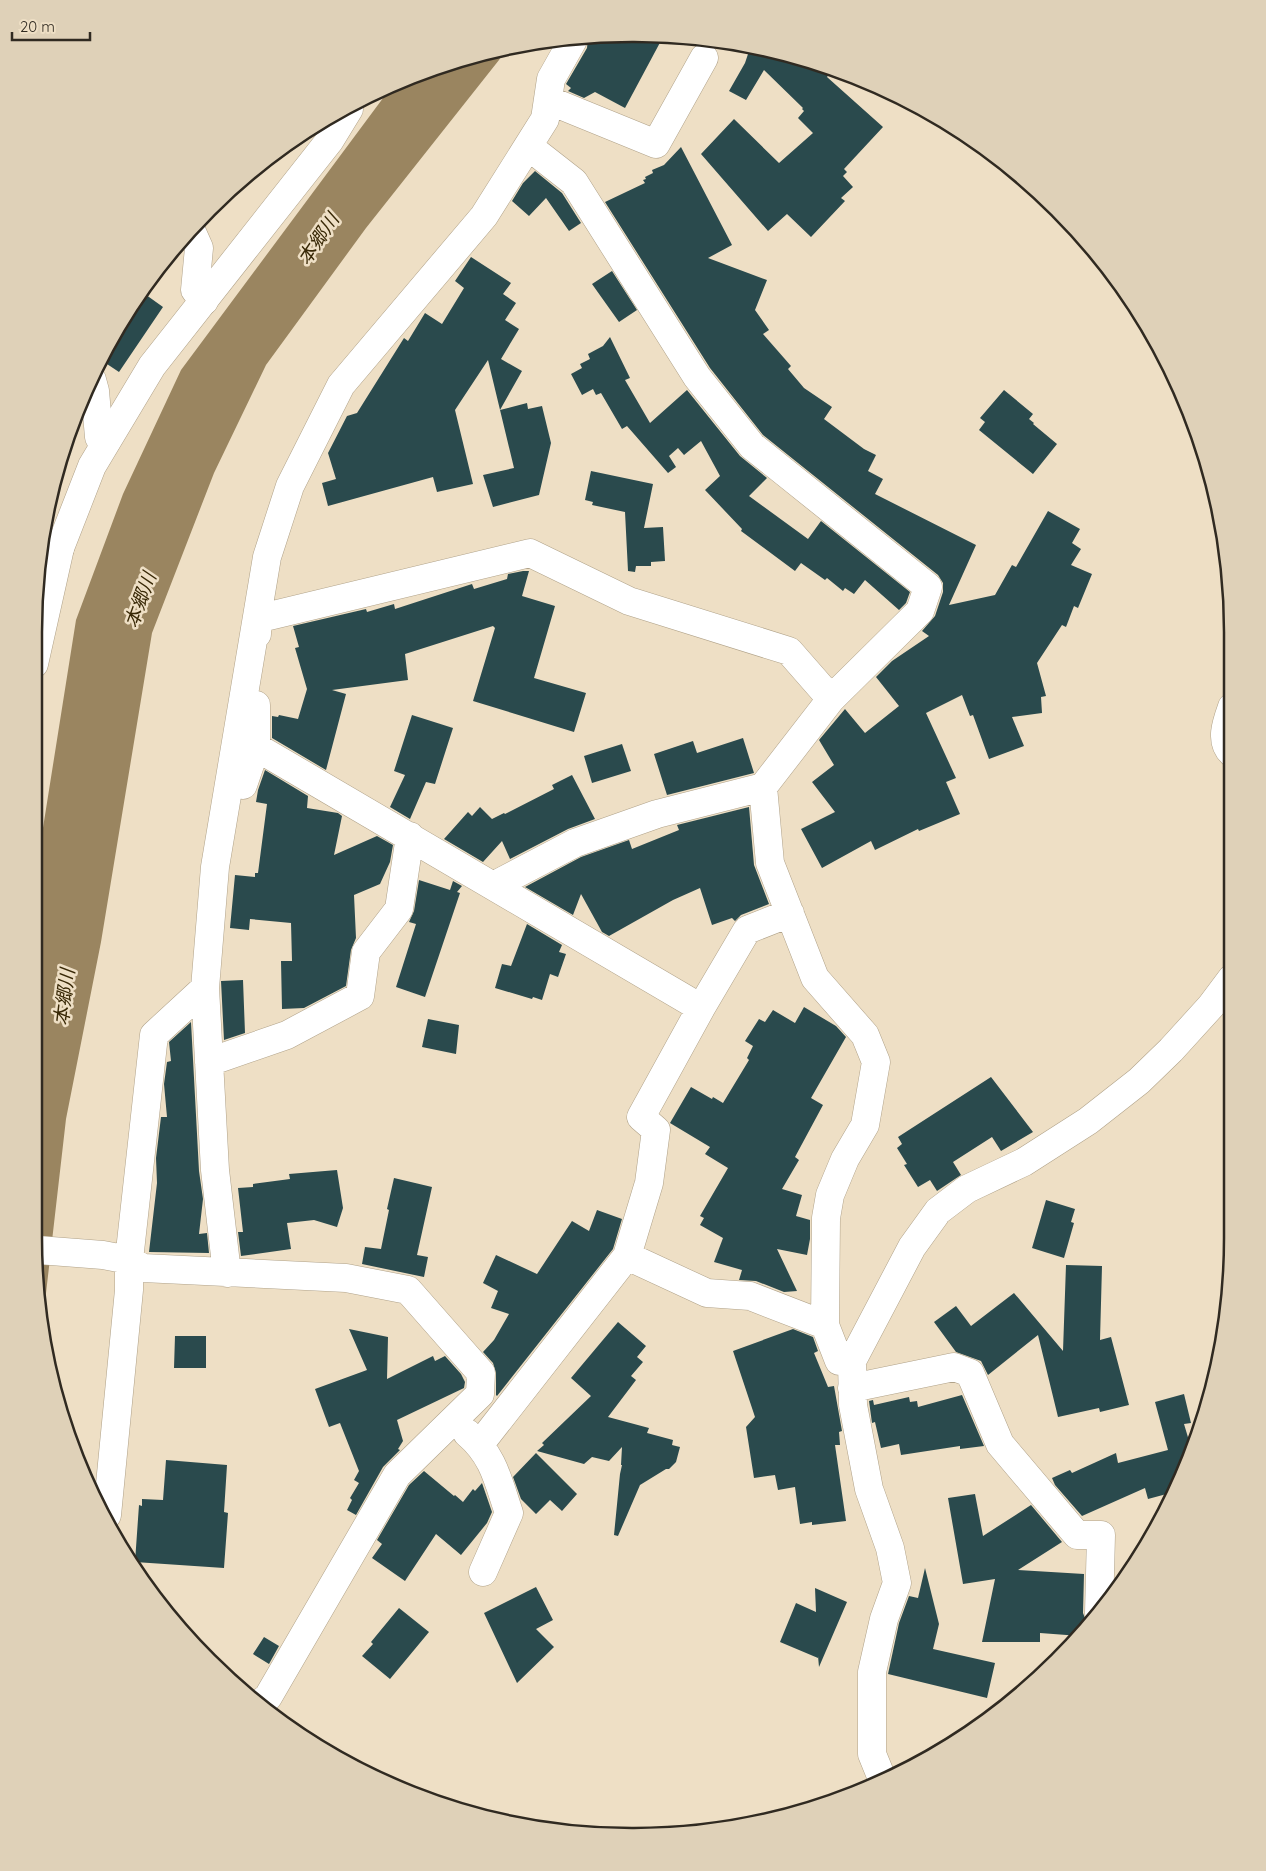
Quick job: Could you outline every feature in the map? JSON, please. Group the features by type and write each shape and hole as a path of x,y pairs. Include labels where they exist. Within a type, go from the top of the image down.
{"street":[{"path":"227,1273 215,1170 204,988 215,867 267,557 290,486 341,385 484,216 545,118 551,79 569,47"},
{"path":"548,100 656,144 704,58"},
{"path":"42,627 60,548 92,466 107,440 152,366 330,140 343,119"},
{"path":"493,886 574,843 658,814 763,787 832,699 920,611 928,587 752,446 697,377 574,182 528,146"},
{"path":"194,238 199,248 195,290 204,301"},
{"path":"95,389 100,437 107,440"},
{"path":"49,548 60,548"},
{"path":"258,618 530,553 629,601 789,652 832,699"},
{"path":"215,867 256,746 258,618"},
{"path":"256,746 702,1008"},
{"path":"763,787 770,864 815,978 864,1035 876,1062 865,1125 845,1159 830,1195 826,1218 825,1326 839,1362 852,1361"},
{"path":"209,1062 287,1035 360,996 366,952 399,909 410,836"},
{"path":"480,1444 627,1256 649,1183 656,1130 641,1118 747,930 790,914"},
{"path":"108,1507 129,1290 129,1260 154,1035 204,988"},
{"path":"880,1774 872,1754 872,1672 884,1619 897,1583 890,1548 869,1488 853,1405 852,1361 912,1247 938,1211 966,1189 1024,1162 1088,1121 1139,1082 1211,1006 1224,989"},
{"path":"43,1250 103,1255 129,1260 143,1268 346,1278 408,1290 481,1373 480,1394 397,1475 266,1699"},
{"path":"627,1256 707,1293 750,1296 825,1326"},
{"path":"852,1388 954,1367 970,1373 1000,1444 1076,1535 1101,1535 1100,1598"},
{"path":"452,1421 480,1444 491,1461 509,1513 483,1572"}],"water":[{"name":"本郷川","path":"500,58 366,228 266,365 214,473 152,633 101,942 66,1119 46,1295 42,1238 42,834 76,620 123,494 181,370 383,98 443,74"}],"building":[{"path":"633,42 660,43 625,108 595,92 584,98 568,91 571,88 566,84 587,45 594,44"},
{"path":"748,54 828,76 827,77 883,127 844,169 847,172 843,176 853,187 841,198 845,201 811,237 787,214 768,231 701,154 734,119 779,163 813,133 798,118 804,111 803,108 764,70 746,100 729,91"},
{"path":"681,147 732,245 708,258 767,280 755,310 769,330 763,334 791,366 788,369 804,388 832,407 824,419 864,449 876,455 868,471 883,479 875,494 976,545 949,605 995,595 1012,565 1016,567 1048,511 1080,529 1072,543 1081,549 1071,565 1092,574 1078,608 1074,606 1066,627 1062,625 1037,663 1046,696 1041,697 1042,713 1012,717 1024,746 989,759 973,715 970,716 962,695 926,713 956,778 946,782 960,814 919,831 918,829 875,850 871,841 822,868 801,829 835,812 812,782 834,765 819,740 845,709 865,733 899,706 876,677 892,661 929,636 922,631 935,616 943,592 943,583 938,575 763,435 710,368 605,202 645,183 643,180 653,173 652,170 664,165"},
{"path":"535,171 562,193 581,223 569,231 546,198 529,216 512,201 523,183"},
{"path":"471,257 511,283 503,294 516,303 505,320 519,329 501,359 522,371 500,410 488,360 455,410 473,484 437,492 433,477 328,506 322,483 336,479 328,453 347,416 357,413 404,338 408,341 425,313 442,324 464,288 455,281"},
{"path":"612,271 637,310 619,322 592,284"},
{"path":"148,297 163,307 119,372 107,364"},
{"path":"610,337 630,378 625,380 650,423 687,390 740,456 767,478 749,496 808,539 821,521 910,592 906,603 899,610 865,580 854,594 845,588 843,591 827,578 825,580 801,563 795,571 741,531 742,529 705,490 720,476 701,441 684,455 678,448 669,456 676,467 668,473 627,426 622,429 601,393 596,395 593,389 582,395 571,374 582,368 580,364 590,359 588,354 603,346"},
{"path":"1004,390 1033,414 1029,419 1033,424 1057,444 1033,474 979,430 985,422 980,418"},
{"path":"527,403 528,409 542,406 551,443 539,495 493,507 483,475 514,468 500,410"},
{"path":"591,471 653,484 644,528 663,527 665,561 651,562 651,566 636,566 635,572 628,571 625,512 592,505 593,502 585,500"},
{"path":"529,571 522,596 555,606 534,678 586,693 574,732 473,701 495,628 493,626 405,654 408,680 332,690 346,694 326,770 272,738 272,716 278,717 279,715 298,719 307,689 295,648 299,647 293,626 366,609 367,612 394,604 395,609 472,584 474,589 507,579 508,574"},
{"path":"412,715 453,728 435,784 426,782 410,819 390,807 405,775 394,771"},
{"path":"743,738 754,773 667,795 654,754 693,741 697,753"},
{"path":"622,744 631,771 592,783 584,756"},
{"path":"265,770 308,796 307,808 338,813 342,816 334,855 377,836 393,845 390,862 380,884 354,895 356,938 351,950 346,986 304,1008 282,1009 281,961 292,961 291,923 250,919 249,930 230,928 235,875 255,877 255,873 258,873 267,804 256,802"},
{"path":"572,775 595,819 568,829 510,859 502,841 483,862 444,839 468,812 472,816 480,807 492,819 554,789 552,785"},
{"path":"749,807 754,865 769,904 741,915 735,921 732,918 712,925 700,888 673,900 609,936 602,932 581,894 573,915 525,887 581,857 629,840 632,849 679,830 677,825"},
{"path":"419,880 450,890 453,881 462,886 457,892 460,893 425,997 396,987 416,924 409,922 414,911"},
{"path":"527,924 562,945 559,952 566,954 558,977 550,974 542,1000 533,997 532,999 495,988 502,964 511,966"},
{"path":"243,980 245,1033 224,1040 221,981"},
{"path":"804,1007 836,1026 846,1037 811,1098 823,1105 795,1157 799,1160 782,1189 802,1195 796,1216 810,1220 810,1239 807,1255 777,1249 797,1291 784,1292 756,1281 739,1280 742,1270 714,1262 723,1238 700,1225 704,1218 700,1216 728,1168 705,1154 710,1147 670,1123 691,1087 723,1103 749,1060 747,1058 753,1046 745,1041 759,1019 765,1022 773,1010 795,1023"},
{"path":"428,1019 459,1025 456,1054 422,1047"},
{"path":"191,1022 199,1171 203,1199 199,1234 207,1233 209,1253 149,1252 157,1183 156,1158 161,1117 167,1117 164,1084 167,1062 171,1061 169,1042"},
{"path":"991,1077 1033,1132 1001,1151 992,1137 953,1162 961,1175 937,1191 930,1180 918,1187 904,1165 907,1164 897,1148 902,1144 898,1137"},
{"path":"337,1170 343,1208 337,1227 314,1220 287,1223 291,1249 241,1256 238,1232 243,1232 238,1188 253,1187 253,1184 290,1179 289,1174"},
{"path":"394,1178 432,1187 417,1255 428,1257 424,1277 362,1264 365,1247 381,1249"},
{"path":"1046,1200 1075,1209 1071,1222 1074,1223 1064,1258 1032,1248"},
{"path":"597,1210 622,1219 613,1249 497,1396 496,1373 493,1363 483,1352 494,1340 509,1314 491,1308 498,1291 483,1283 496,1255 537,1274 572,1221 589,1231"},
{"path":"1066,1265 1102,1266 1100,1340 1111,1337 1129,1405 1100,1412 1099,1408 1058,1417 1038,1335 988,1375 981,1361 956,1352 934,1322 956,1306 971,1326 1014,1293 1063,1351"},
{"path":"618,1322 646,1346 637,1357 643,1362 631,1376 636,1380 608,1417 649,1428 647,1433 673,1440 672,1445 680,1447 676,1462 669,1469 640,1485 618,1536 614,1535 622,1465 622,1447 609,1461 592,1457 584,1464 537,1451 544,1445 542,1443 591,1396 571,1378"},
{"path":"349,1329 388,1337 387,1379 433,1356 435,1361 445,1356 461,1374 465,1382 464,1388 397,1420 403,1441 398,1449 400,1450 383,1467 356,1515 347,1510 352,1500 350,1498 359,1483 354,1480 359,1471 340,1423 329,1427 315,1389 367,1370"},
{"path":"793,1329 813,1337 818,1351 814,1353 828,1387 834,1386 842,1431 839,1432 840,1445 835,1445 846,1521 812,1525 812,1522 800,1524 795,1487 778,1490 775,1475 754,1478 746,1427 755,1417 733,1351"},
{"path":"175,1336 206,1336 206,1368 174,1368"},
{"path":"1184,1394 1191,1423 1184,1424 1188,1438 1165,1494 1148,1499 1145,1488 1082,1516 1055,1485 1052,1478 1070,1470 1072,1473 1116,1453 1118,1463 1168,1450 1155,1402"},
{"path":"962,1395 984,1446 960,1449 960,1446 901,1455 899,1444 881,1448 875,1422 872,1423 869,1401 873,1400 874,1405 909,1397 910,1402 917,1401 918,1407"},
{"path":"536,1453 577,1494 562,1511 550,1500 536,1514 521,1499 513,1477"},
{"path":"166,1460 227,1465 224,1512 228,1513 224,1568 140,1562 135,1555 139,1505 142,1506 142,1499 163,1500"},
{"path":"424,1471 463,1502 473,1489 475,1491 482,1483 492,1512 487,1523 461,1555 436,1534 405,1581 372,1558 382,1544 377,1540 409,1485"},
{"path":"975,1494 983,1536 1031,1505 1062,1542 1018,1570 1084,1574 1083,1613 1085,1617 1070,1635 1040,1633 1040,1642 982,1642 995,1579 963,1584 948,1498"},
{"path":"925,1568 939,1624 933,1649 995,1663 987,1698 888,1674 899,1623 909,1596 918,1598"},
{"path":"536,1587 553,1620 536,1629 554,1647 517,1683 484,1613"},
{"path":"815,1588 847,1602 819,1667 818,1656 818,1658 780,1642 796,1603 816,1612"},
{"path":"399,1608 429,1632 390,1679 362,1656"},
{"path":"264,1637 279,1646 269,1664 253,1654"}]}
